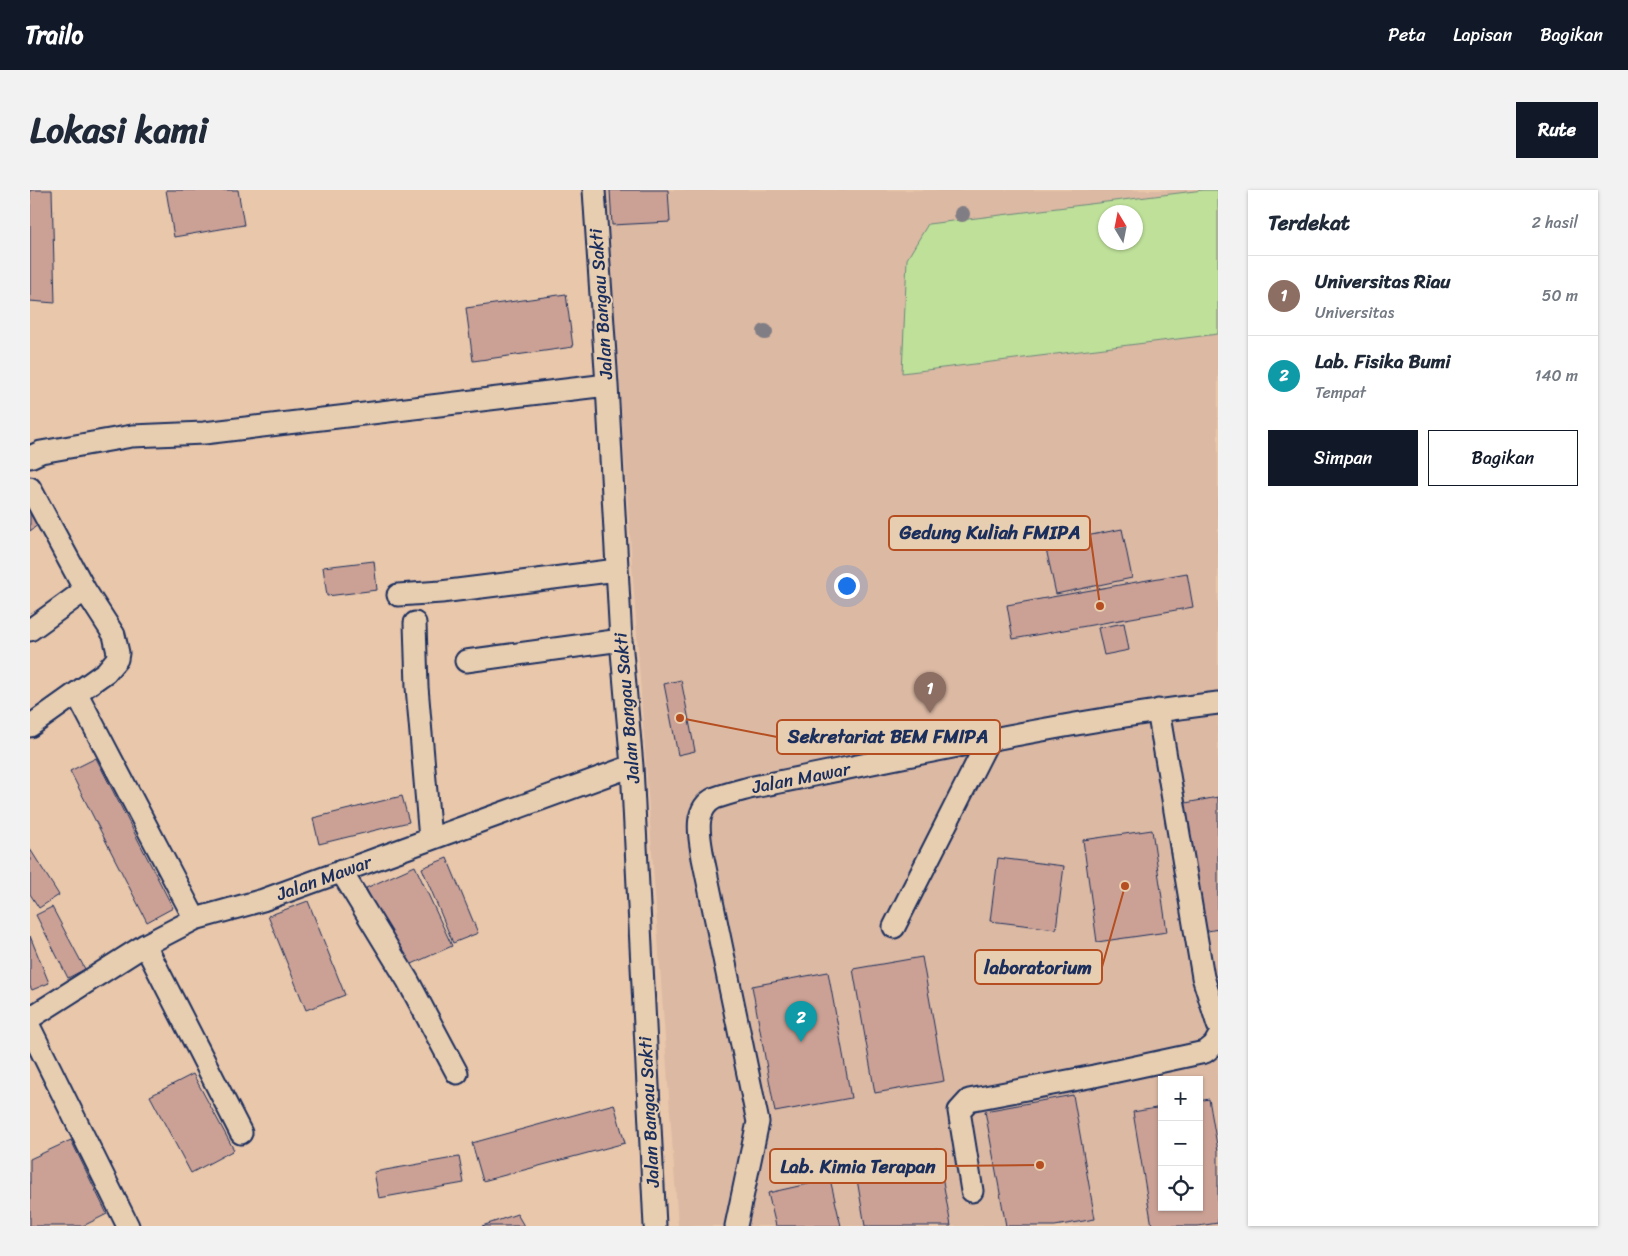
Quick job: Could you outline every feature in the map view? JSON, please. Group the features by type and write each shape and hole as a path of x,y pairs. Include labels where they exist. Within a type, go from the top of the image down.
{"street":[{"name":"Jalan Bangau Sakti","path":"594,190 621,640 632,766 655,1226"},
{"path":"30,457 41,452 132,436 204,433 607,384"},
{"path":"30,488 85,590 114,636 118,652 116,659 106,672 30,726"},
{"path":"398,596 617,570"},
{"path":"30,630 85,590"},
{"path":"415,623 417,687 430,839"},
{"path":"466,661 621,640"},
{"path":"77,694 195,919"},
{"name":"Jalan Mawar","path":"736,1226 758,1122 703,858 698,825 704,807 714,799 749,788 1158,710 1218,703"},
{"path":"1158,710 1203,977 1218,1025"},
{"path":"894,927 988,741"},
{"name":"Jalan Mawar","path":"30,1018 145,945 195,919 263,900 632,766"},
{"path":"341,871 408,981 457,1073"},
{"path":"145,945 240,1133"},
{"path":"30,1028 128,1226"},
{"path":"972,1190 959,1111 969,1100 1094,1076 1204,1052 1214,1045 1218,1038"}],"shaded area":[{"path":"606,190 1218,190 1218,1226 678,1226"}],"green space":[{"path":"1203,190 1218,190 1218,334 902,373 907,259 928,224"}],"building":[{"path":"30,190 52,190 55,303 30,301"},
{"path":"166,190 238,190 244,225 174,237"},
{"path":"610,190 668,190 670,222 612,225"},
{"path":"566,294 573,347 473,361 466,308"},
{"path":"30,513 39,524 30,531"},
{"path":"1122,529 1132,578 1056,594 1045,544"},
{"path":"374,561 377,590 327,596 323,567"},
{"path":"1187,573 1193,607 1013,639 1007,605"},
{"path":"1124,623 1129,650 1104,655 1098,628"},
{"path":"681,680 695,751 678,755 664,684"},
{"path":"96,758 173,908 147,922 70,771"},
{"path":"402,796 409,822 319,844 313,818"},
{"path":"1218,797 1218,929 1203,932 1180,804"},
{"path":"1152,830 1167,932 1097,942 1083,840"},
{"path":"30,849 59,895 39,908 30,894"},
{"path":"447,858 478,933 453,943 422,868"},
{"path":"998,858 1064,866 1056,929 990,921"},
{"path":"415,866 452,946 403,968 366,888"},
{"path":"308,901 345,995 306,1010 268,916"},
{"path":"52,907 85,969 68,978 36,915"},
{"path":"30,936 49,983 32,990 30,986"},
{"path":"922,957 944,1081 875,1093 853,969"},
{"path":"828,972 851,1098 775,1112 752,986"},
{"path":"193,1074 234,1150 191,1173 150,1096"},
{"path":"1073,1095 1095,1219 1055,1226 1006,1226 985,1111"},
{"path":"1209,1099 1218,1151 1218,1223 1198,1226 1152,1226 1133,1112 1158,1108 1158,1211 1203,1211 1203,1100"},
{"path":"614,1104 625,1143 483,1181 472,1143"},
{"path":"71,1140 107,1214 83,1226 30,1226 30,1159"},
{"path":"937,1148 951,1226 865,1226 854,1162"},
{"path":"459,1157 464,1183 379,1198 374,1172"},
{"path":"830,1179 841,1226 776,1226 768,1193"},
{"path":"517,1214 524,1226 482,1226"}],"place":[{"name":"Gedung Kuliah FMIPA","path":"1100,606"},
{"name":"Universitas Riau","path":"930,713"},
{"name":"Sekretariat BEM FMIPA","path":"680,718"},
{"name":"laboratorium","path":"1125,886"},
{"name":"Lab. Fisika Bumi","path":"801,1042"},
{"name":"Lab. Kimia Terapan","path":"1040,1165"}]}
